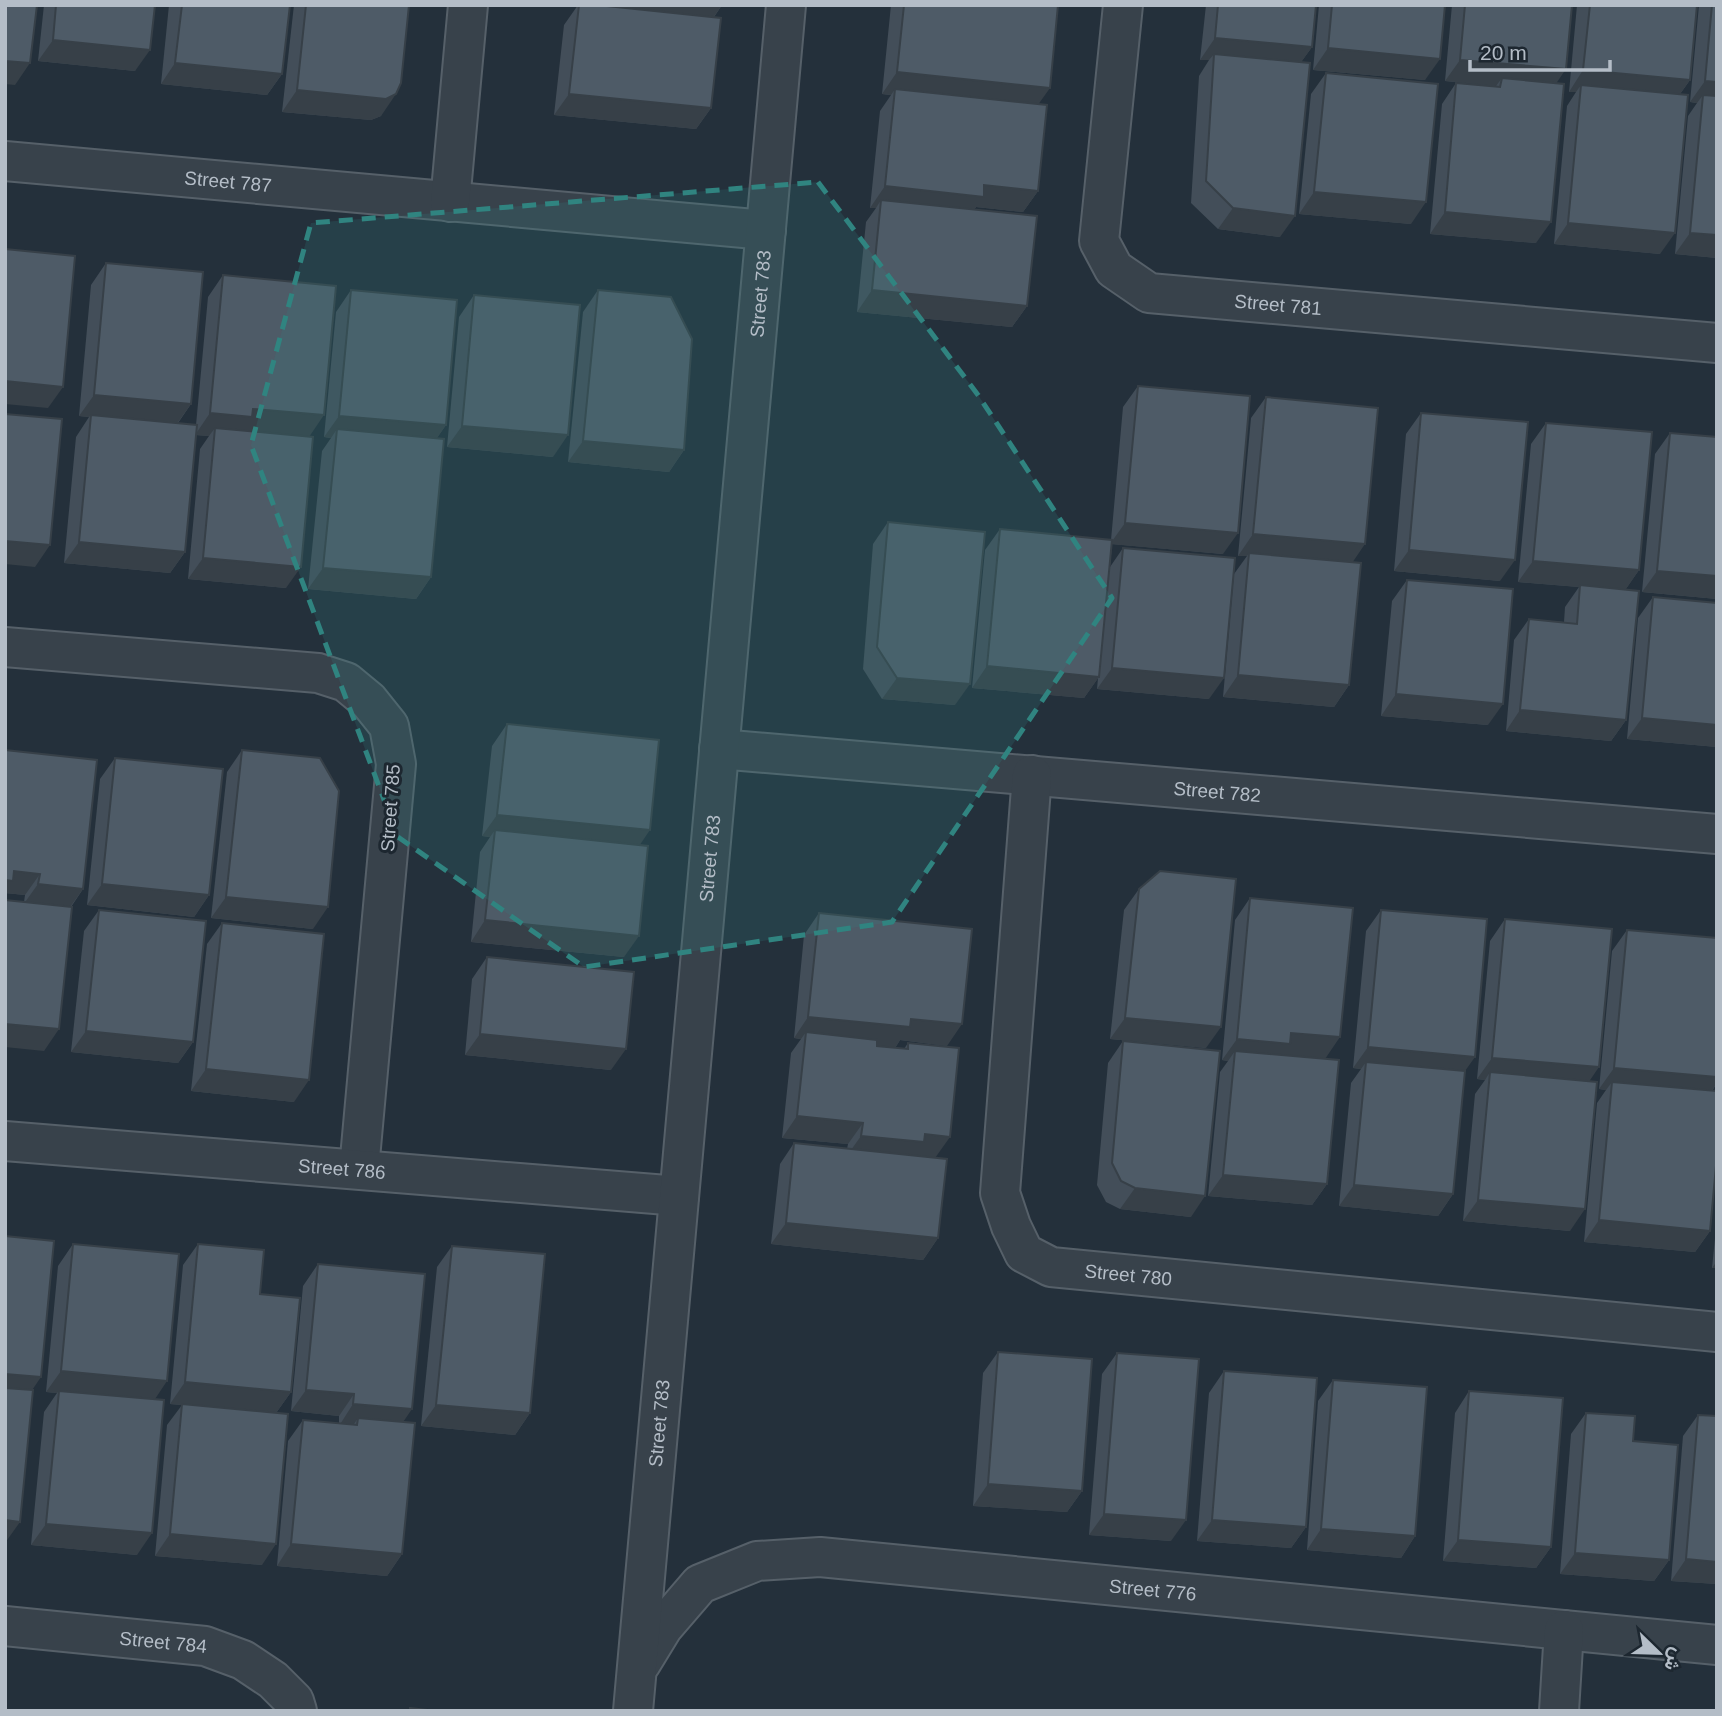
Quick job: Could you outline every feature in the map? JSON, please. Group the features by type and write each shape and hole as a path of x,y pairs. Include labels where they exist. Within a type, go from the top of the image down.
{"street":[{"path":"450,202 468,5"},
{"name":"Street 783","path":"633,1711 786,5"},
{"name":"Street 781","path":"1123,5 1099,241 1114,269 1149,293 1717,343"},
{"name":"Street 787","path":"5,161 766,230"},
{"name":"Street 785","path":"5,647 318,673 346,682 369,701 389,726 396,764 359,1169"},
{"name":"Street 782","path":"719,749 1717,834"},
{"name":"Street 780","path":"1032,775 1000,1193 1024,1253 1051,1267 1717,1332"},
{"name":"Street 786","path":"5,1141 679,1196"},
{"name":"Street 776","path":"637,1670 663,1627 700,1584 757,1561 820,1557 1717,1645"},
{"name":"Street 784","path":"5,1626 205,1646 243,1660 273,1680 294,1701 297,1711"},
{"path":"1559,1711 1564,1630"}],"highlighted area":[{"path":"818,182 978,395 1112,598 892,922 584,967 398,837 251,445 311,223"}],"building":[{"path":"5,5 37,5 30,63 5,61"},
{"path":"56,5 155,5 150,50 53,40"},
{"path":"182,5 290,5 282,74 175,63"},
{"path":"306,5 409,5 401,83 396,94 386,99 297,90"},
{"path":"579,5 721,18 711,108 569,94"},
{"path":"904,5 1058,5 1050,88 897,72"},
{"path":"1218,5 1316,5 1312,47 1215,38"},
{"path":"1332,5 1445,5 1440,59 1328,48"},
{"path":"1465,5 1572,5 1566,69 1460,60"},
{"path":"1590,5 1697,5 1690,80 1583,70"},
{"path":"1712,5 1717,5 1717,82 1705,81"},
{"path":"1214,54 1310,63 1295,216 1233,208 1206,181"},
{"path":"1326,73 1438,84 1426,202 1314,192"},
{"path":"1502,78 1564,84 1551,222 1445,212 1456,83 1500,87"},
{"path":"1581,85 1688,95 1675,233 1568,223"},
{"path":"895,89 1047,105 1038,191 984,185 984,197 885,186"},
{"path":"1703,95 1717,96 1717,235 1690,233"},
{"path":"881,200 1037,216 1027,306 872,290"},
{"path":"5,249 75,256 63,387 5,381"},
{"path":"106,263 203,272 191,404 94,395"},
{"path":"223,275 336,286 324,415 253,409 252,417 210,413"},
{"path":"351,290 457,300 446,425 339,416"},
{"path":"598,290 671,297 692,339 684,450 583,441"},
{"path":"474,295 580,305 568,435 462,426"},
{"path":"1138,386 1250,396 1238,533 1125,523"},
{"path":"1266,397 1378,408 1365,544 1253,534"},
{"path":"1421,413 1528,422 1515,560 1409,550"},
{"path":"5,414 62,419 50,545 5,541"},
{"path":"91,415 197,425 185,552 79,542"},
{"path":"1546,423 1652,432 1639,570 1533,561"},
{"path":"215,428 313,437 301,567 203,558"},
{"path":"337,429 444,439 431,577 323,568"},
{"path":"1670,433 1717,437 1717,576 1657,571"},
{"path":"888,522 985,532 970,684 897,678 877,647"},
{"path":"1000,529 1112,540 1099,677 987,666"},
{"path":"1123,548 1235,558 1224,678 1112,668"},
{"path":"1249,553 1361,563 1349,685 1238,675"},
{"path":"1407,580 1513,589 1503,704 1396,694"},
{"path":"1580,585 1639,591 1626,720 1520,710 1529,619 1577,624"},
{"path":"1653,597 1717,603 1717,725 1642,718"},
{"path":"507,724 659,740 650,830 497,815"},
{"path":"5,750 97,760 83,889 38,884 40,874 14,871 13,881 5,880"},
{"path":"242,750 320,758 339,791 328,907 226,897"},
{"path":"115,758 223,769 209,895 102,884"},
{"path":"495,830 648,846 639,936 485,920"},
{"path":"1160,871 1236,879 1221,1027 1125,1018 1139,889"},
{"path":"1250,898 1353,908 1340,1037 1291,1033 1290,1044 1237,1039"},
{"path":"5,900 72,907 59,1029 5,1024"},
{"path":"99,910 206,921 193,1042 86,1031"},
{"path":"1381,910 1487,919 1475,1057 1368,1047"},
{"path":"819,913 972,929 962,1024 911,1019 910,1027 808,1017"},
{"path":"1505,919 1612,929 1599,1067 1492,1058"},
{"path":"222,923 324,934 309,1080 206,1069"},
{"path":"1627,930 1717,938 1717,1077 1614,1068"},
{"path":"487,957 634,972 626,1049 480,1034"},
{"path":"806,1032 877,1040 877,1046 908,1049 908,1043 959,1048 950,1137 925,1134 924,1142 861,1136 863,1123 797,1116"},
{"path":"1123,1041 1220,1051 1205,1196 1135,1188 1121,1181 1112,1163"},
{"path":"1235,1051 1339,1060 1327,1184 1223,1175"},
{"path":"1366,1062 1465,1071 1453,1194 1354,1185"},
{"path":"1490,1072 1597,1082 1585,1209 1478,1200"},
{"path":"1612,1082 1717,1091 1717,1155 1710,1231 1599,1220"},
{"path":"794,1143 947,1159 938,1238 786,1223"},
{"path":"5,1236 54,1241 41,1377 5,1374"},
{"path":"73,1244 179,1254 167,1381 61,1371"},
{"path":"198,1244 264,1250 260,1294 300,1298 291,1392 185,1382"},
{"path":"452,1246 545,1254 530,1413 436,1405"},
{"path":"318,1264 425,1274 412,1409 353,1404 354,1394 306,1390"},
{"path":"998,1352 1092,1359 1082,1491 988,1484"},
{"path":"1117,1353 1199,1359 1186,1520 1104,1514"},
{"path":"1224,1371 1317,1378 1306,1527 1212,1520"},
{"path":"1333,1380 1427,1387 1415,1536 1321,1529"},
{"path":"5,1388 33,1390 20,1522 5,1520"},
{"path":"59,1391 164,1400 152,1533 46,1524"},
{"path":"1469,1391 1563,1398 1551,1547 1458,1540"},
{"path":"182,1404 288,1414 276,1544 170,1534"},
{"path":"1586,1413 1635,1416 1633,1441 1678,1445 1669,1560 1575,1553"},
{"path":"1698,1415 1717,1416 1717,1562 1686,1559"},
{"path":"358,1418 415,1423 402,1554 291,1544 303,1420 357,1425"},
{"path":"410,1708 436,1711 410,1711"}]}
